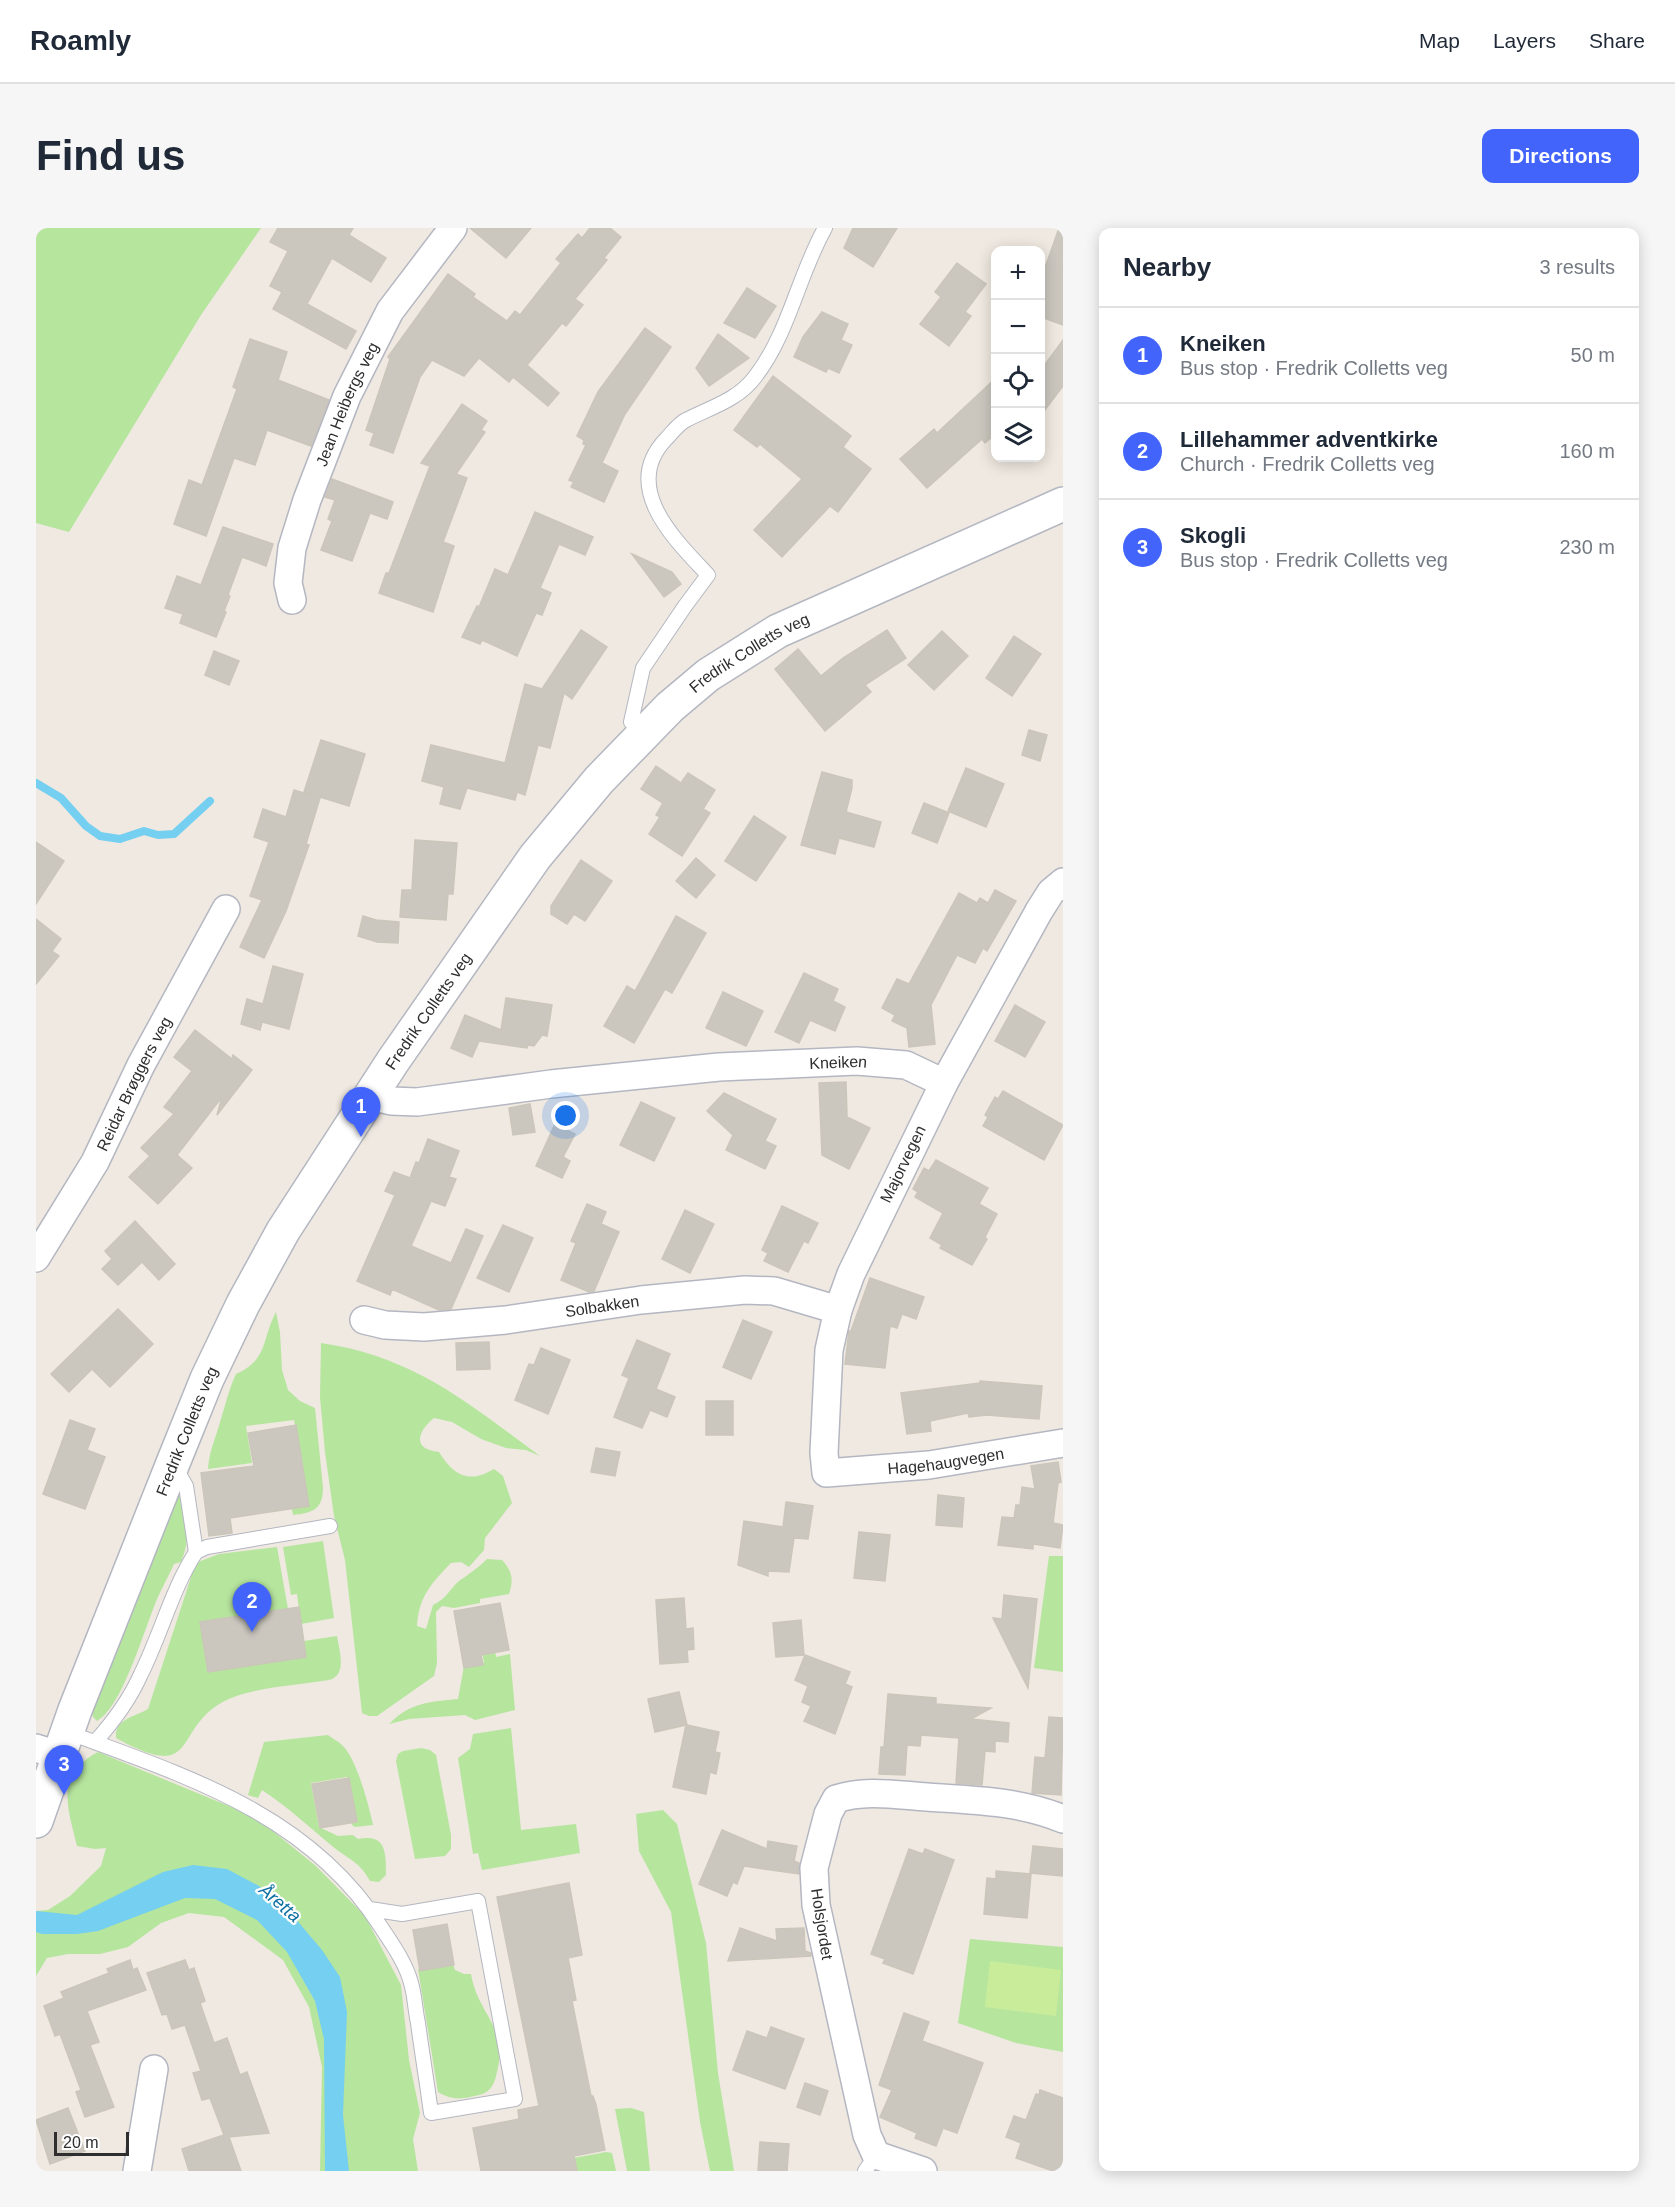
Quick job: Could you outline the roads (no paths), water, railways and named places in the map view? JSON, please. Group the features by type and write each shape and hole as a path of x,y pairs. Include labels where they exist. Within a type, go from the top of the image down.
{"street":[{"name":"Jean Heibergs veg","path":"292,600 288,583 292,548 346,396 390,311 453,228"},
{"name":"Fredrik Colletts veg","path":"36,1821 173,1463 207,1379 243,1304 283,1231 371,1096 535,857 599,780 670,707 708,675 778,632 1063,504"},
{"name":"Majorvegen","path":"826,1473 824,1454 829,1350 838,1310 855,1264 944,1083 1039,911 1051,892 1063,882"},
{"name":"Reidar Brøggers veg","path":"36,1258 95,1162 141,1065 226,909"},
{"name":"Kneiken","path":"371,1096 391,1101 417,1102 551,1084 719,1067 857,1061 906,1065 944,1083"},
{"name":"Solbakken","path":"364,1320 385,1325 424,1327 506,1320 641,1300 744,1290 774,1291 838,1310"},
{"name":"Hagehaugvegen","path":"826,1473 929,1465 1063,1443"},
{"name":"Holsjordet","path":"923,2171 870,2163 867,2135 816,1905 814,1868 826,1822 836,1799 847,1795 879,1794 1013,1804 1063,1819"},
{"path":"137,2171 154,2069"}],"lane":[{"path":"643,735 631,722 643,668 708,575 679,544 660,518 649,492 649,469 658,447 683,421 710,410 734,396 753,380 772,352 825,228"},
{"path":"64,1744 112,1723 141,1675 196,1552 186,1486 173,1463"},
{"path":"196,1552 207,1547 330,1526"},
{"path":"64,1744 235,1798 274,1820 305,1842 337,1871 370,1909 394,1947 411,1982 431,2113 515,2099 478,1901 402,1914 370,1909"}],"water":[{"path":"193,1865 227,1869 259,1886 289,1911 322,1950 340,1977 347,2012 343,2115 349,2171 325,2171 324,2039 315,2001 287,1952 257,1920 215,1899 185,1898 98,1931 77,1934 36,1932 36,1911 77,1915 163,1872"}],"waterway":[{"path":"36,783 61,798 86,826 100,836 120,839 144,831 158,835 174,834 210,801"}],"place":[{"name":"Kneiken","path":"361,1137"},
{"name":"Lillehammer adventkirke","path":"252,1632"},
{"name":"Skogli","path":"64,1795"}],"water label":[{"name":"Åretta","path":"280,1903"}]}
